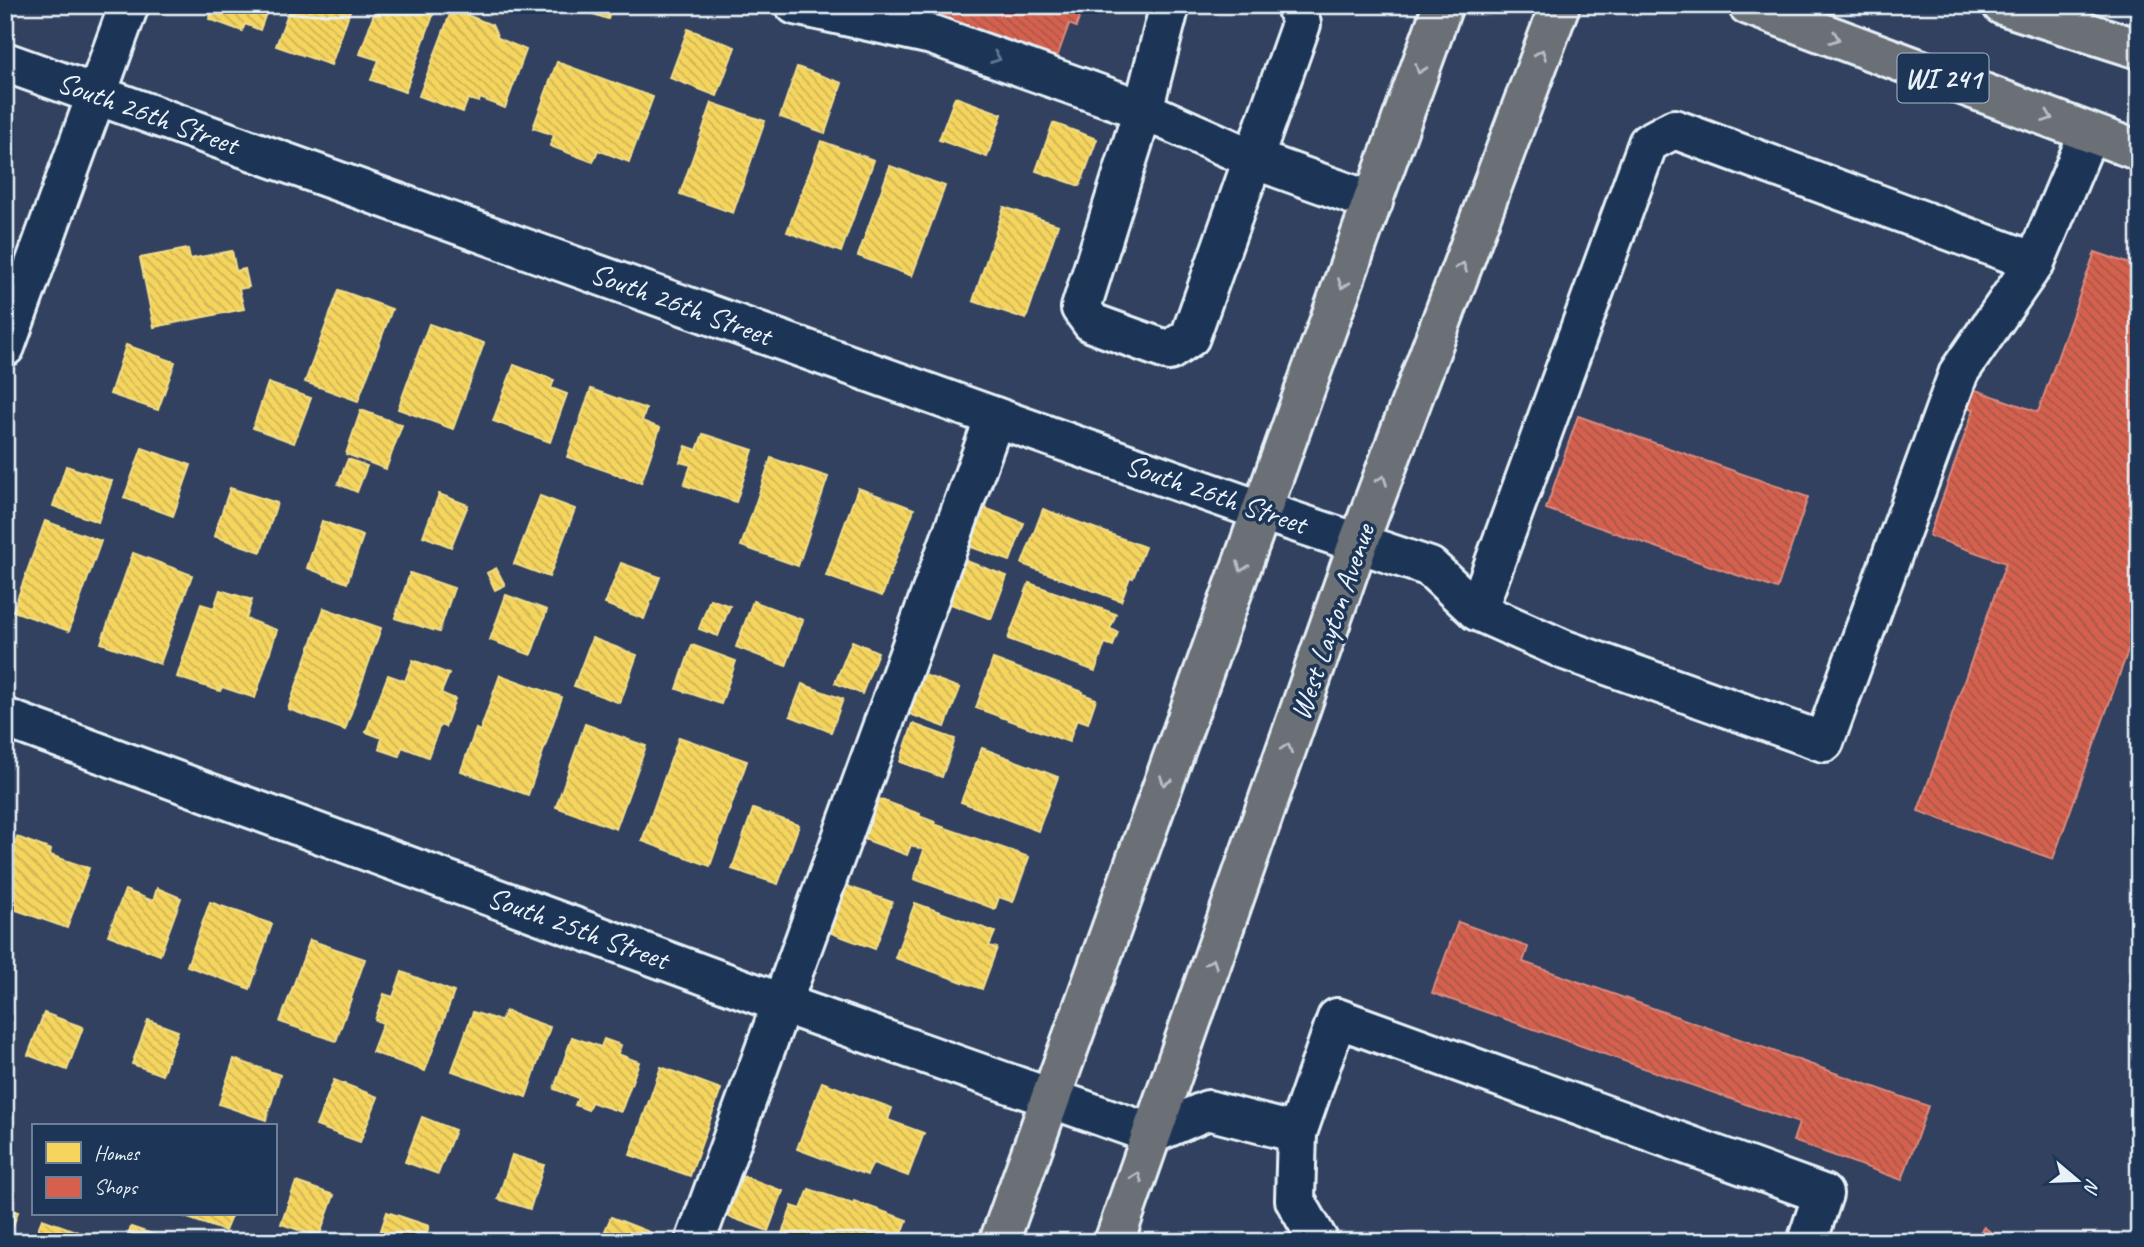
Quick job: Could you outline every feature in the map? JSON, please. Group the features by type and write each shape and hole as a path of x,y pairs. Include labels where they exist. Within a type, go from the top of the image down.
{"main road":[{"path":"999,1242 1443,5"},
{"name":"West Layton Avenue","path":"1114,1242 1359,544 1560,5"},
{"name":"WI 241","path":"1748,5 2139,151"},
{"path":"2002,5 2139,49"}],"street":[{"path":"5,347 129,5"},
{"path":"1170,5 1143,110 1081,308 1092,323 1169,351 1190,337 1301,24 1296,5"},
{"path":"797,6 932,35 1143,110 1253,159 1373,202"},
{"name":"South 26th Street","path":"5,62 995,417 1430,567 1477,611 1565,650 1824,742 1959,372 2035,262"},
{"path":"1477,611 1648,143 1674,129 2035,262 2089,133"},
{"path":"695,1242 995,417"},
{"name":"South 25th Street","path":"5,718 781,1003 1152,1134"},
{"path":"1319,1242 1295,1200 1297,1133 1337,1018 1823,1194 1807,1242"},
{"path":"1152,1134 1208,1111 1297,1133"}],"building: Homes":[{"path":"214,5 269,5 260,30 245,24 242,31 209,19"},
{"path":"291,5 352,5 331,65 276,46"},
{"path":"377,5 404,5 433,15 405,92 371,80 379,60 360,54"},
{"path":"566,5 613,5 608,19"},
{"path":"452,9 492,25 498,38 526,50 505,108 480,98 479,102 468,99 463,112 419,96"},
{"path":"688,29 735,47 717,96 670,78"},
{"path":"557,62 653,97 629,162 598,150 593,162 550,146 554,135 533,128"},
{"path":"797,67 842,83 825,133 780,117"},
{"path":"955,97 1002,114 987,157 939,140"},
{"path":"712,103 765,121 733,213 680,194"},
{"path":"1053,123 1097,139 1080,186 1036,171"},
{"path":"821,141 874,160 841,252 787,232"},
{"path":"890,166 945,186 912,276 858,256"},
{"path":"1004,207 1058,225 1026,319 973,301"},
{"path":"188,249 190,259 232,251 236,271 245,269 249,287 239,289 244,309 154,327 140,258"},
{"path":"339,290 392,309 358,401 305,382"},
{"path":"429,324 484,343 453,429 398,409"},
{"path":"126,345 175,362 158,410 110,394"},
{"path":"514,365 554,380 551,388 567,394 550,442 493,421"},
{"path":"268,383 311,398 294,443 253,428"},
{"path":"591,389 646,409 642,421 660,428 641,483 567,457"},
{"path":"361,410 402,425 386,469 346,454"},
{"path":"703,434 753,450 736,502 684,485 691,465 680,462 686,446 697,450"},
{"path":"142,448 191,465 173,516 124,498"},
{"path":"771,458 828,477 798,566 741,546"},
{"path":"348,459 367,466 357,492 338,484"},
{"path":"66,466 112,481 98,522 53,506"},
{"path":"230,488 277,503 261,552 214,536"},
{"path":"858,488 914,509 882,596 826,576"},
{"path":"439,494 468,505 451,547 423,536"},
{"path":"540,496 575,509 549,577 514,564"},
{"path":"982,507 1024,523 1010,561 968,546"},
{"path":"1043,509 1145,547 1121,601 1022,564"},
{"path":"45,521 101,541 69,631 13,611"},
{"path":"322,521 363,536 347,583 307,568"},
{"path":"133,553 192,575 160,664 101,643"},
{"path":"961,559 1007,576 991,619 945,602"},
{"path":"621,563 660,577 644,619 605,604"},
{"path":"496,568 505,585 495,590 487,573"},
{"path":"410,573 454,588 439,632 395,618"},
{"path":"1029,583 1116,614 1110,629 1118,632 1113,646 1105,643 1095,671 1008,639"},
{"path":"220,590 252,600 246,619 277,630 255,698 222,687 220,691 177,677 201,604 214,608"},
{"path":"506,595 547,610 531,655 490,640"},
{"path":"710,599 730,606 718,636 699,629"},
{"path":"753,601 803,620 786,666 736,647"},
{"path":"324,608 381,628 345,730 288,709"},
{"path":"592,638 637,655 620,703 574,686"},
{"path":"852,641 878,652 862,694 835,683"},
{"path":"692,645 736,661 721,704 677,689"},
{"path":"993,659 1096,699 1088,723 1077,719 1069,742 976,708"},
{"path":"413,660 449,674 441,693 455,699 445,727 440,725 428,757 402,747 399,756 379,749 382,738 366,732 388,675 405,681"},
{"path":"919,673 960,688 945,727 904,712"},
{"path":"500,675 562,697 528,795 461,771 476,729 480,731"},
{"path":"802,684 843,699 831,732 790,716"},
{"path":"585,724 646,746 616,829 556,807"},
{"path":"913,724 955,739 942,777 900,762"},
{"path":"679,737 747,761 710,866 642,841"},
{"path":"982,748 1058,777 1038,831 961,802"},
{"path":"876,798 920,814 919,816 935,822 934,824 1029,857 1013,902 999,897 995,909 914,879 924,850 911,845 907,855 861,838"},
{"path":"753,809 799,825 778,884 732,869"},
{"path":"17,837 51,850 50,855 89,868 67,928 5,906 5,871"},
{"path":"847,886 892,902 875,949 831,933"},
{"path":"157,888 181,898 160,955 108,935 125,890 153,901"},
{"path":"210,902 272,924 250,989 187,966"},
{"path":"915,903 995,932 989,946 997,948 982,989 895,958"},
{"path":"310,940 365,959 336,1041 280,1022"},
{"path":"402,972 454,992 425,1071 372,1052 383,1023 375,1020 384,994 393,997"},
{"path":"505,1011 550,1027 526,1097 452,1071 473,1012 501,1021"},
{"path":"44,1013 83,1027 67,1070 28,1055"},
{"path":"148,1020 178,1031 162,1075 132,1064"},
{"path":"572,1037 601,1047 604,1039 621,1045 618,1054 639,1062 621,1112 591,1102 588,1110 575,1105 578,1098 554,1089"},
{"path":"234,1059 280,1075 266,1120 219,1104"},
{"path":"661,1067 721,1089 690,1176 630,1155"},
{"path":"334,1080 378,1097 360,1142 316,1126"},
{"path":"822,1082 892,1108 888,1120 924,1133 908,1176 873,1163 867,1175 797,1149"},
{"path":"422,1117 455,1130 438,1174 405,1162"},
{"path":"512,1155 544,1165 530,1209 498,1199"},
{"path":"743,1176 783,1191 768,1231 727,1216"},
{"path":"296,1182 334,1195 319,1237 281,1224"},
{"path":"809,1189 853,1204 854,1201 907,1220 899,1242 797,1242 781,1236 792,1206 801,1209"},
{"path":"5,1208 18,1212 7,1242 5,1242"},
{"path":"387,1212 429,1226 424,1242 377,1242"},
{"path":"182,1216 231,1216 225,1231"},
{"path":"611,1217 652,1233 649,1242 600,1242"},
{"path":"42,1219 106,1242 33,1242"},
{"path":"131,1227 161,1237 159,1242 126,1242"}],"building: Shops":[{"path":"908,5 1084,5 1076,27 1069,24 1056,60"},
{"path":"2095,252 2139,267 2139,620 2053,859 1918,811 2006,563 1929,536 1974,409 1966,407 1973,389 2038,412"},
{"path":"1578,416 1808,497 1777,589 1546,509"},
{"path":"1458,922 1528,947 1523,962 1928,1106 1902,1180 1793,1141 1799,1123 1432,993"},
{"path":"1984,1227 2003,1242 1973,1242"}]}
